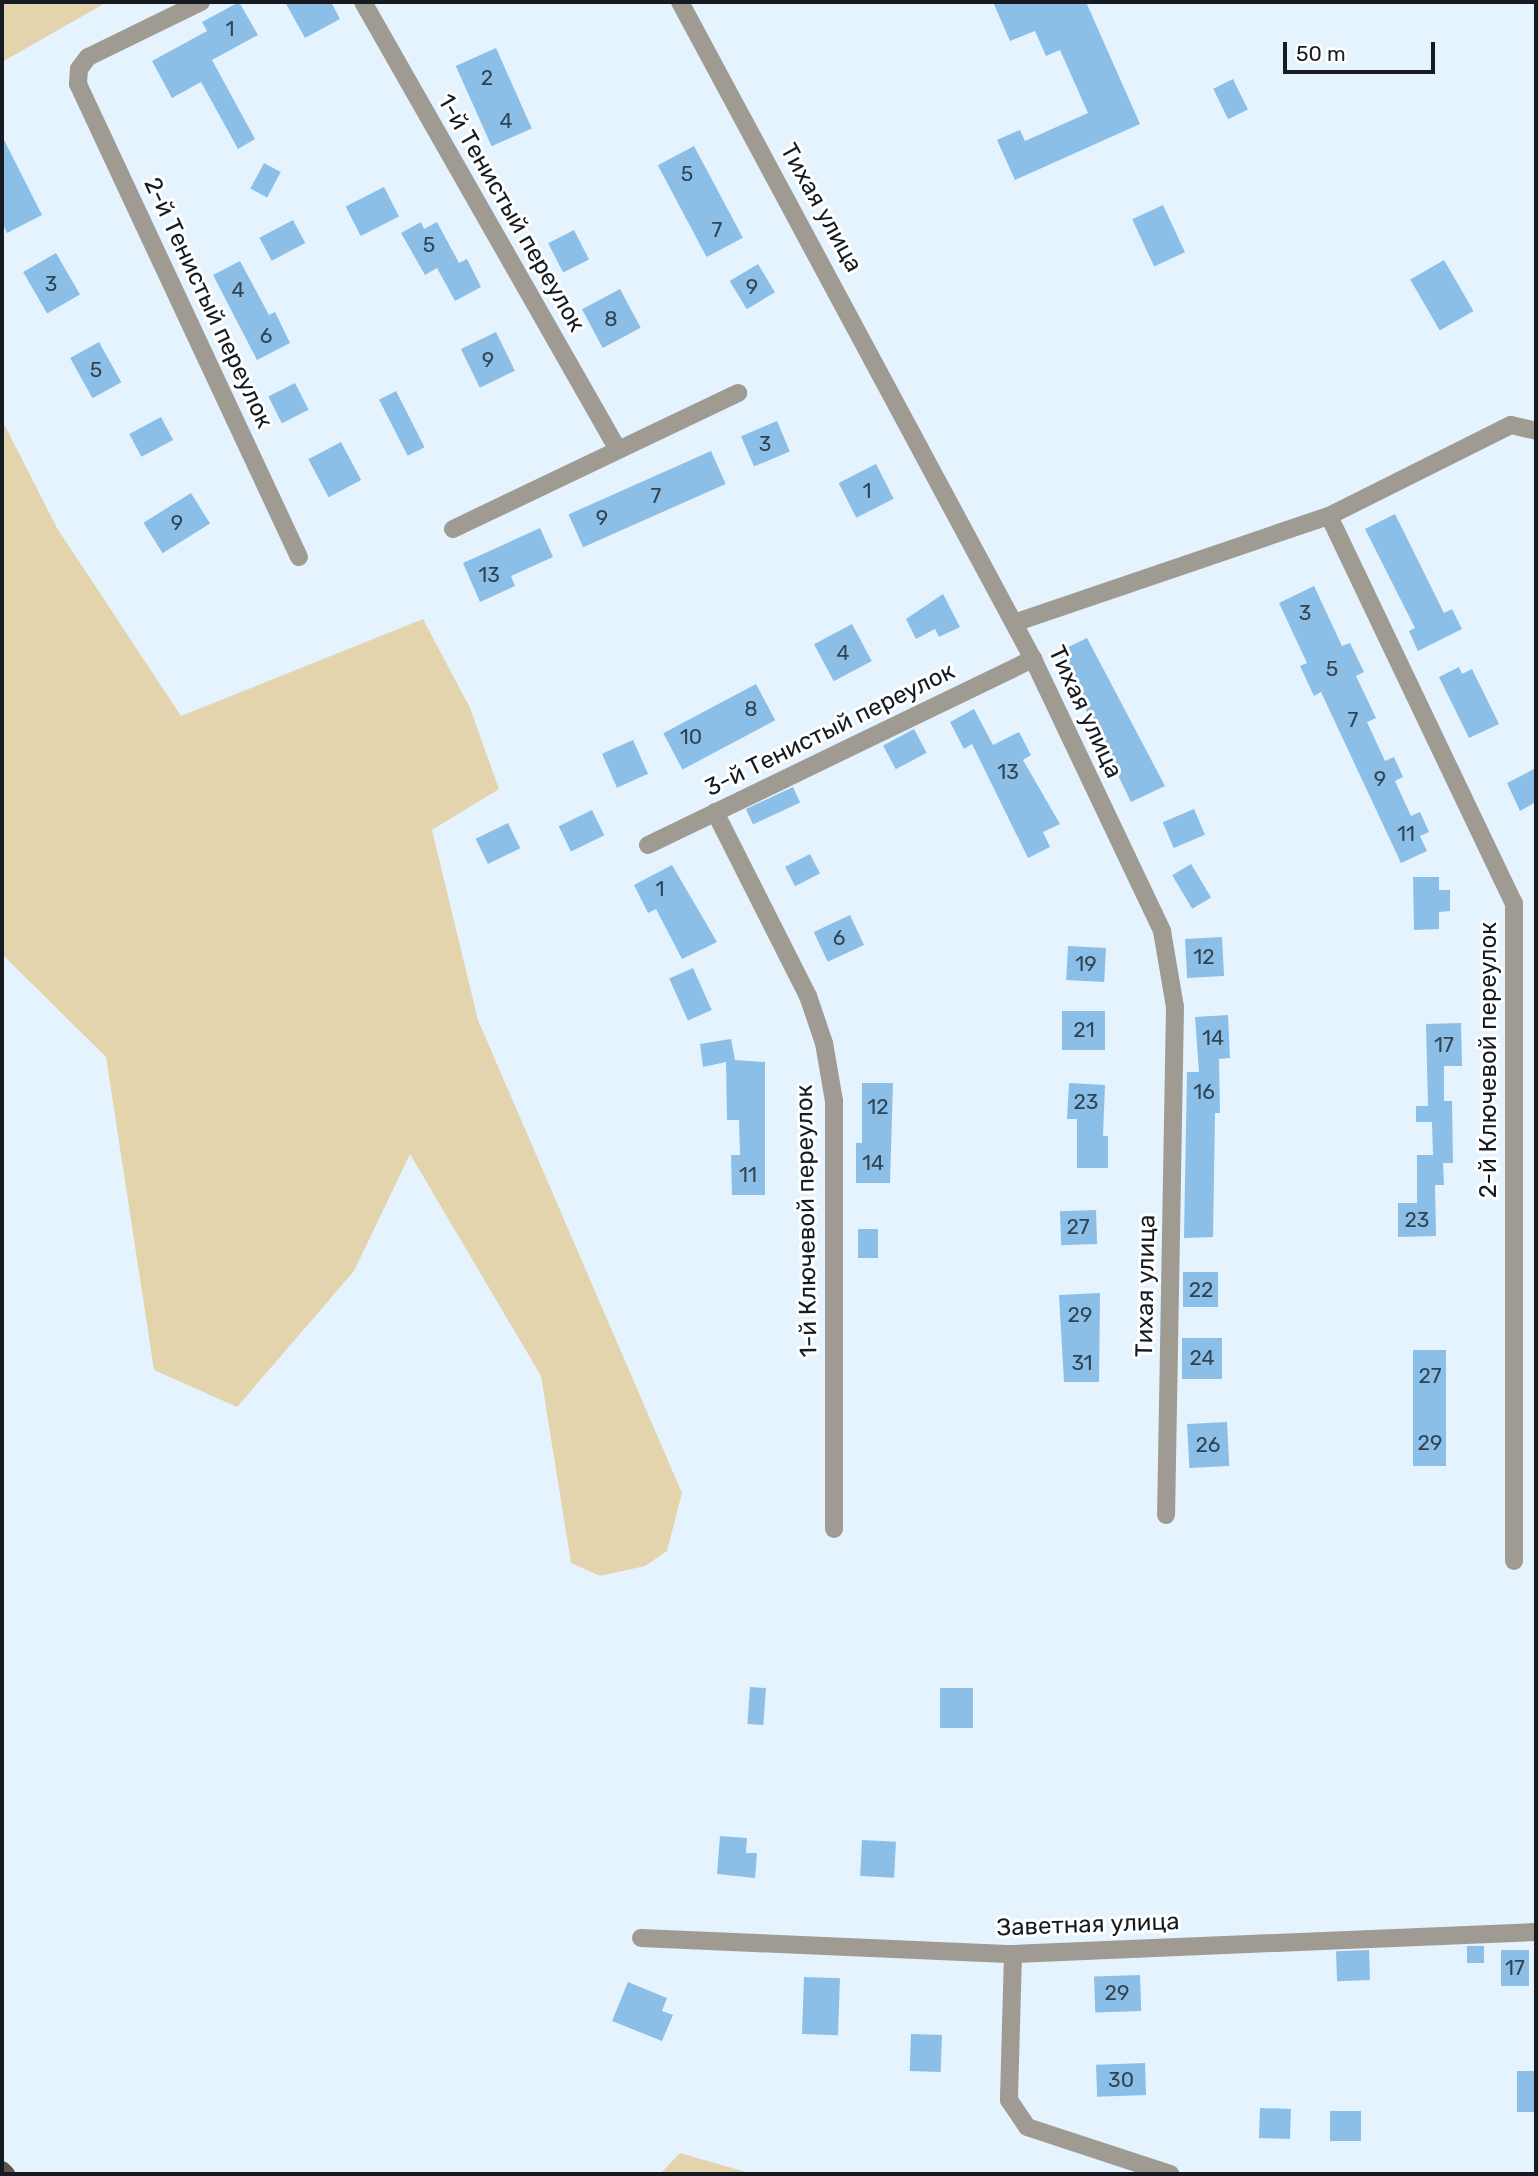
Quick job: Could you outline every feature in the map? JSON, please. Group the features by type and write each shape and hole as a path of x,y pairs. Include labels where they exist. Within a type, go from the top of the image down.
{"main road":[{"path":"2,2170 6,2174"}],"street":[{"name":"2-й Тенистый переулок","path":"201,2 88,57 79,69 78,84 299,556"},
{"name":"1-й Тенистый переулок","path":"363,2 617,448"},
{"name":"Тихая улица","path":"680,2 1033,659 1162,931 1175,1007 1166,1515"},
{"path":"453,529 617,448 738,393"},
{"path":"1014,623 1329,516 1511,425 1536,431"},
{"name":"2-й Ключевой переулок","path":"1329,516 1514,904 1514,1561"},
{"name":"3-й Тенистый переулок","path":"648,845 1033,659"},
{"name":"1-й Ключевой переулок","path":"715,812 808,996 824,1043 832,1089 834,1528"},
{"name":"Заветная улица","path":"640,1938 1013,1954 1536,1932"},
{"path":"1013,1954 1009,2100 1027,2127 1170,2174"}],"shaded area":[{"path":"2,2 107,2 2,62"},
{"path":"2,420 57,528 181,716 423,619 470,708 499,789 432,830 478,1020 682,1493 667,1551 645,1566 600,1576 571,1563 541,1376 410,1154 354,1271 237,1407 154,1370 106,1057 2,954"},
{"path":"680,2153 753,2174 660,2174"}],"building":[{"path":"239,2 258,35 212,60 255,139 238,149 201,82 172,98 152,61 207,31 202,22"},
{"path":"285,2 331,2 340,19 305,38"},
{"path":"993,2 1086,2 1140,124 1015,180 997,140 1020,130 1025,141 1088,113 1060,50 1046,56 1035,31 1010,41"},
{"path":"496,48 532,128 492,146 456,66"},
{"path":"1233,79 1248,110 1228,119 1213,89"},
{"path":"2,136 42,215 7,233 2,222"},
{"path":"694,146 743,238 707,257 658,165"},
{"path":"264,163 281,172 267,198 250,189"},
{"path":"384,187 399,216 361,236 346,207"},
{"path":"1163,205 1185,252 1154,266 1132,219"},
{"path":"293,220 305,243 272,261 259,238"},
{"path":"421,222 424,229 437,222 459,263 467,259 481,287 455,301 437,268 425,275 401,233"},
{"path":"574,230 589,259 563,273 548,243"},
{"path":"56,253 80,295 47,314 23,272"},
{"path":"1444,260 1474,311 1440,331 1410,280"},
{"path":"240,261 269,315 275,312 290,343 257,360 213,275"},
{"path":"758,264 775,292 747,309 730,281"},
{"path":"620,289 641,328 603,348 582,309"},
{"path":"496,332 515,371 480,388 461,349"},
{"path":"99,342 121,382 92,398 70,358"},
{"path":"295,383 309,410 282,423 268,397"},
{"path":"396,391 425,447 408,456 379,400"},
{"path":"161,417 173,440 141,457 129,434"},
{"path":"777,421 790,451 754,467 741,436"},
{"path":"341,442 361,480 329,497 308,459"},
{"path":"711,451 726,484 583,547 568,514"},
{"path":"876,464 894,499 856,518 839,483"},
{"path":"191,493 210,524 163,553 144,523"},
{"path":"1395,514 1444,613 1452,609 1462,629 1418,651 1409,631 1415,628 1365,529"},
{"path":"540,528 553,557 511,576 515,586 480,602 463,563"},
{"path":"1314,586 1342,646 1350,643 1364,672 1356,676 1376,718 1367,722 1385,761 1394,757 1403,777 1395,781 1411,816 1420,812 1429,832 1420,836 1427,851 1401,863 1321,692 1314,696 1300,666 1307,663 1279,603"},
{"path":"943,594 960,627 939,637 935,629 916,639 906,619"},
{"path":"852,624 872,661 834,681 814,644"},
{"path":"1087,638 1165,786 1131,802 1058,652"},
{"path":"1459,667 1462,674 1472,669 1499,724 1469,738 1439,677"},
{"path":"756,684 775,720 683,769 663,733"},
{"path":"974,709 993,745 1019,732 1031,755 1023,760 1060,824 1043,832 1050,847 1028,858 972,744 964,749 950,722"},
{"path":"914,729 927,753 896,769 883,745"},
{"path":"633,740 648,774 617,788 602,754"},
{"path":"1536,768 1536,802 1520,811 1507,783"},
{"path":"793,787 800,802 753,824 746,809"},
{"path":"1194,809 1205,835 1174,848 1163,822"},
{"path":"592,810 604,835 571,851 559,826"},
{"path":"508,823 520,848 488,864 476,839"},
{"path":"810,854 820,874 795,886 785,867"},
{"path":"1191,864 1211,897 1192,909 1172,875"},
{"path":"672,865 717,942 682,959 656,909 648,913 634,885"},
{"path":"1413,877 1439,877 1439,890 1450,890 1450,911 1439,912 1439,929 1414,930"},
{"path":"850,915 864,945 828,962 814,932"},
{"path":"1222,937 1224,976 1187,978 1185,939"},
{"path":"1068,946 1106,948 1104,982 1066,980"},
{"path":"693,968 712,1010 688,1021 669,979"},
{"path":"1062,1011 1105,1011 1105,1050 1062,1050"},
{"path":"1228,1015 1230,1058 1219,1059 1220,1113 1215,1113 1213,1237 1184,1238 1187,1072 1199,1072 1195,1017"},
{"path":"1461,1023 1462,1066 1444,1066 1444,1101 1452,1101 1453,1163 1443,1163 1444,1185 1435,1185 1436,1236 1398,1237 1398,1203 1417,1203 1417,1155 1433,1155 1432,1122 1416,1122 1416,1106 1428,1106 1426,1024"},
{"path":"731,1039 735,1060 765,1062 765,1195 732,1195 731,1155 740,1155 739,1120 727,1120 726,1062 703,1067 700,1044"},
{"path":"862,1083 893,1083 890,1183 856,1183 856,1143 862,1143"},
{"path":"1069,1083 1105,1085 1103,1136 1108,1136 1108,1168 1077,1168 1077,1119 1067,1119"},
{"path":"1096,1210 1097,1244 1061,1245 1060,1211"},
{"path":"858,1229 878,1229 878,1258 858,1258"},
{"path":"1183,1272 1218,1272 1218,1307 1183,1307"},
{"path":"1100,1293 1099,1382 1064,1382 1059,1295"},
{"path":"1182,1338 1222,1338 1222,1379 1182,1379"},
{"path":"1413,1350 1446,1350 1446,1466 1413,1466"},
{"path":"1227,1422 1229,1466 1189,1468 1187,1424"},
{"path":"750,1687 766,1688 763,1725 747,1724"},
{"path":"940,1688 973,1688 973,1728 940,1728"},
{"path":"720,1836 747,1838 746,1853 757,1853 755,1878 717,1874"},
{"path":"862,1840 896,1842 894,1878 860,1876"},
{"path":"1467,1946 1484,1946 1484,1963 1467,1963"},
{"path":"1369,1950 1370,1980 1337,1981 1336,1951"},
{"path":"1501,1950 1529,1950 1529,1986 1501,1986"},
{"path":"1140,1975 1141,2011 1095,2013 1094,1977"},
{"path":"804,1977 840,1978 838,2035 802,2034"},
{"path":"628,1982 667,1998 662,2011 673,2015 662,2041 612,2021"},
{"path":"911,2034 942,2035 941,2072 910,2071"},
{"path":"1145,2063 1146,2095 1097,2097 1096,2065"},
{"path":"1517,2071 1536,2071 1536,2112 1517,2112"},
{"path":"1260,2108 1291,2109 1290,2139 1259,2138"},
{"path":"1330,2111 1361,2111 1361,2141 1330,2141"}]}
